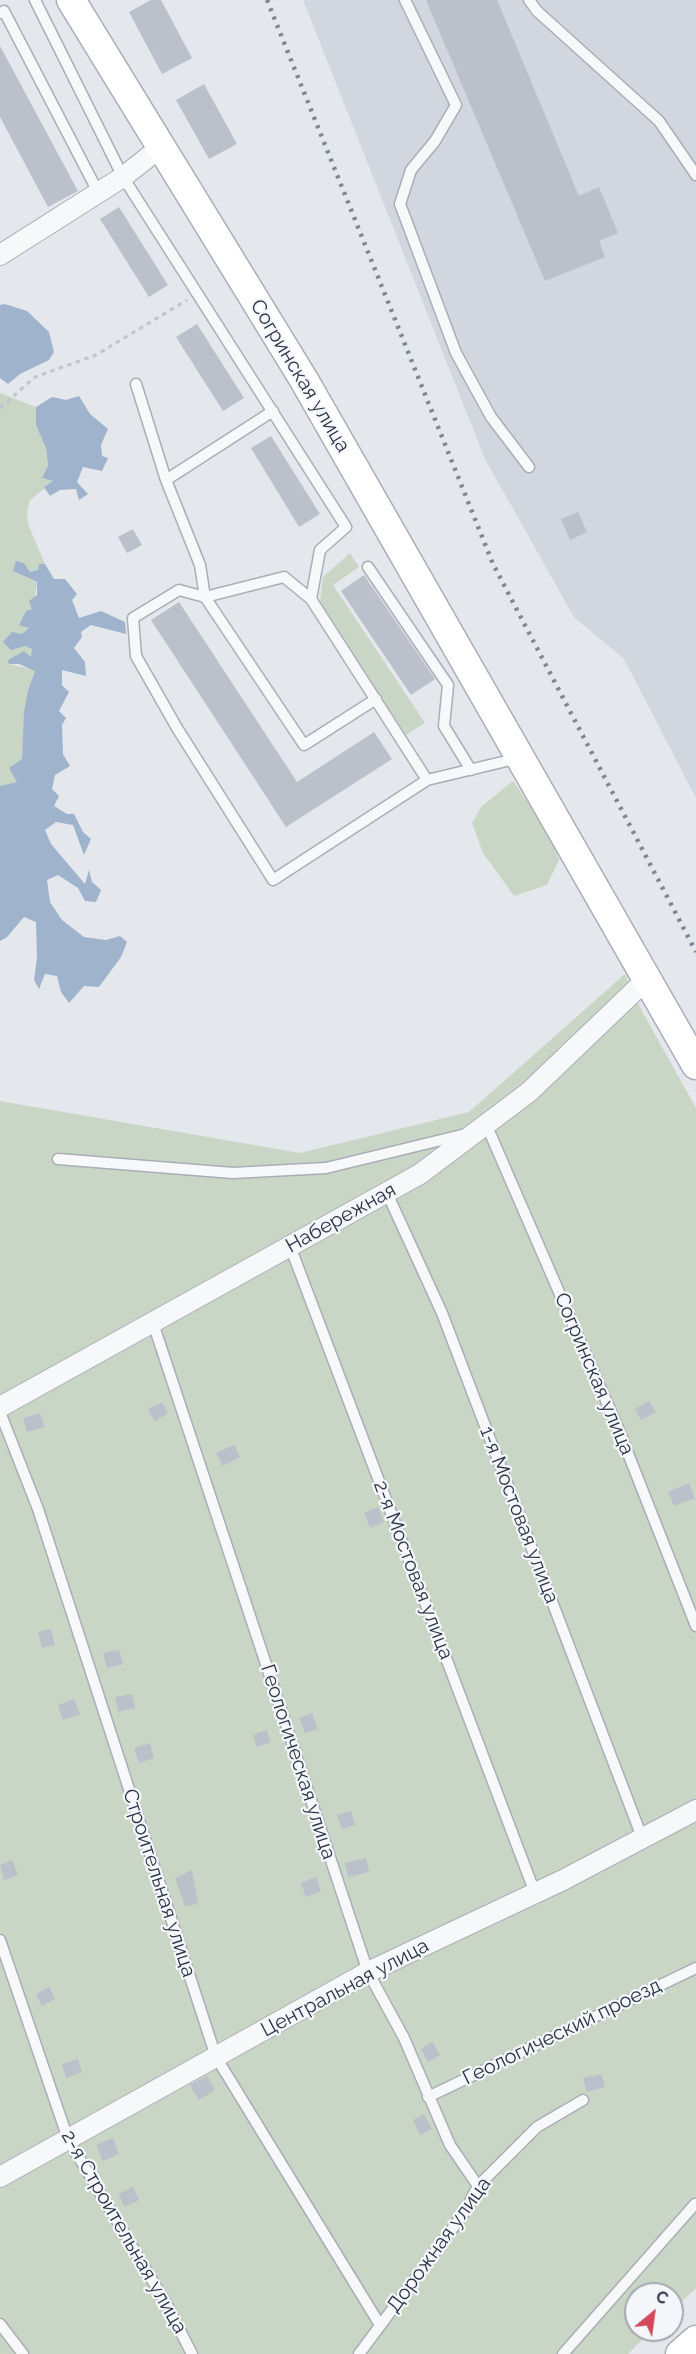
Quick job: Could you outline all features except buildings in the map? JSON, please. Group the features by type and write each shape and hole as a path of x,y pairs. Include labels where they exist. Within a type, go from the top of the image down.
{"street":[{"name":"Согринская улица","path":"71,0 304,380 696,1065"},
{"path":"0,255 123,177 161,147"},
{"name":"Набережная","path":"0,1407 420,1174 529,1092 647,979"},
{"name":"Центральная улица","path":"0,2177 368,1972 643,1840 696,1810"},
{"path":"680,2354 696,2340"}],"lane":[{"path":"35,0 123,177 346,527 320,550 311,599"},
{"path":"405,0 456,105 435,141 411,170 400,204 456,353 491,417 529,467"},
{"path":"529,0 537,11 659,121 696,175"},
{"path":"0,13 4,11 98,192"},
{"path":"136,384 166,480 200,565 205,597 304,745 376,699"},
{"path":"166,480 273,411"},
{"path":"368,567 448,685 444,726 471,770"},
{"path":"427,780 311,599 284,577 205,597 179,590 133,618 136,656 177,728 273,880 427,780 522,758"},
{"path":"58,1160 233,1173 326,1168 482,1128"},
{"name":"Согринская улица","path":"482,1128 618,1428 696,1626"},
{"name":"1-я Мостовая улица","path":"387,1193 441,1312 643,1840"},
{"name":"2-я Мостовая улица","path":"290,1246 535,1893"},
{"name":"Геологическая улица","path":"153,1323 368,1972 404,2038 450,2145 478,2186"},
{"name":"Строительная улица","path":"0,1412 41,1520 216,2057 380,2325"},
{"name":"2-я Строительная улица","path":"0,1940 68,2139 167,2305 192,2354"},
{"name":"Геологический проезд","path":"428,2097 696,1968"},
{"name":"Дорожная улица","path":"359,2354 464,2213 478,2186 537,2127 582,2100"},
{"path":"563,2354 696,2204"},
{"path":"0,2324 23,2354"}],"path":[{"path":"0,408 35,377 96,355 198,293"}],"shaded area":[{"path":"303,0 696,0 696,798 624,659 574,617 485,459"}],"green space":[{"path":"0,393 36,407 48,467 42,478 54,481 30,500 27,511 28,524 45,564 39,564 38,570 22,575 37,583 33,609 19,624 29,628 22,634 25,646 32,649 32,657 9,664 35,670 28,690 22,759 17,782 0,786"},
{"path":"350,553 359,567 333,585 425,723 406,735 320,601 323,577"},
{"path":"513,781 550,835 559,860 547,885 514,896 483,853 472,823 482,806"},
{"path":"625,974 643,1013 696,1108 696,2288 684,2300 684,2282 624,2282 624,2342 640,2342 628,2354 0,2354 0,1101 300,1153 469,1112"}],"water":[{"path":"5,304 27,311 49,332 54,352 49,360 20,374 8,384 0,378 0,305"},
{"path":"79,396 90,414 108,429 101,445 102,456 108,458 102,471 83,467 77,482 88,494 79,500 76,489 60,490 50,496 44,487 53,481 42,478 48,466 46,448 36,425 36,407 52,397 66,400"},
{"path":"16,561 24,563 30,572 38,570 39,564 45,564 54,579 65,579 77,594 72,600 79,618 101,611 125,622 126,634 91,625 81,632 82,637 74,648 85,662 86,676 62,670 62,685 69,692 59,711 66,718 62,725 63,754 70,766 55,775 52,789 59,796 54,806 67,814 74,814 83,832 91,839 84,855 73,825 56,822 45,830 51,844 85,884 89,870 92,882 101,890 96,902 85,901 78,888 58,875 47,880 50,902 62,920 84,937 106,940 120,936 127,942 121,957 99,987 84,986 69,1003 61,992 57,976 45,974 39,989 34,980 37,958 36,922 24,917 7,937 0,941 0,786 17,782 9,768 22,759 24,712 28,690 35,671 19,664 9,664 8,660 24,651 31,657 32,649 25,646 11,650 3,642 12,632 22,634 29,628 19,625 26,611 32,609 29,601 37,595 37,582 13,571"}],"railway":[{"path":"267,0 493,564 696,952"}]}
